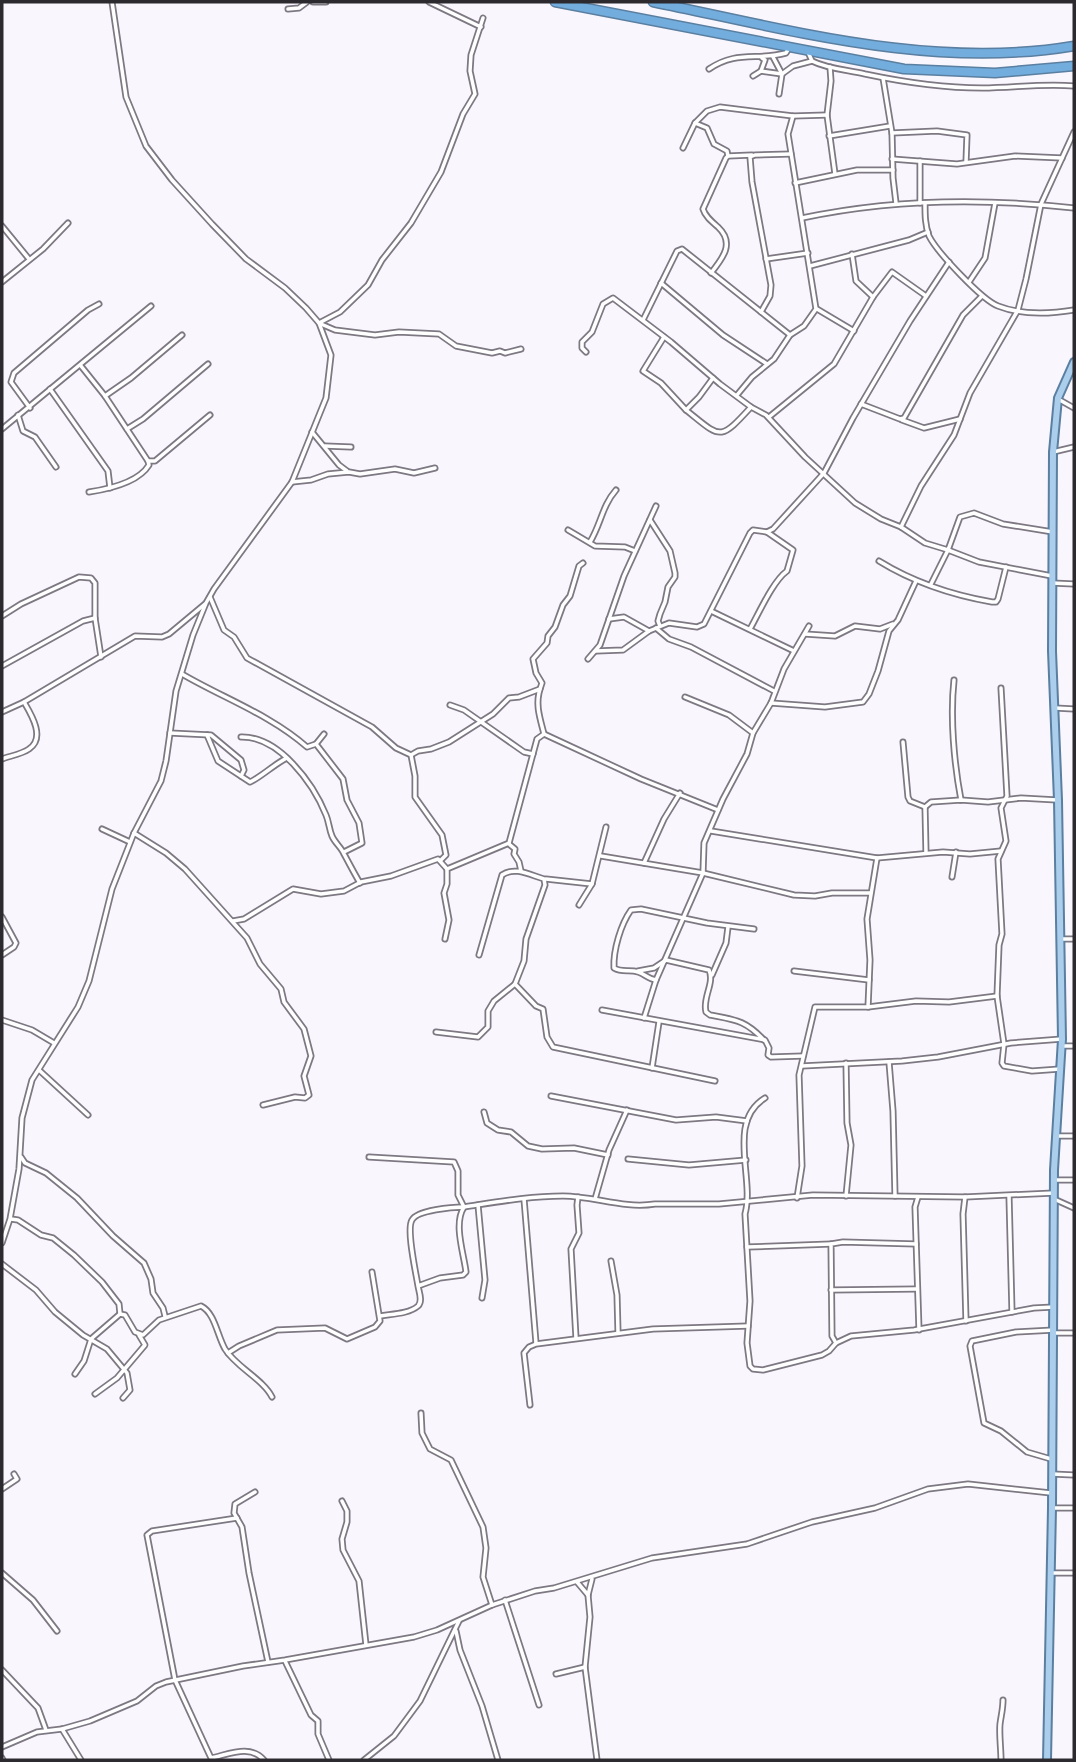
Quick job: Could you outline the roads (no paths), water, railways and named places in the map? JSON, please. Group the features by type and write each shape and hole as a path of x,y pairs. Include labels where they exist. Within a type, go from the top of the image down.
{"highway":[{"path":"555,2 789,48 810,56 876,65 938,72 995,73 1074,66"},
{"path":"653,2 812,34 909,50 970,54 1074,46"}],"main road":[{"path":"1047,1760 1054,1180 1061,1042 1058,800 1053,708 1053,452 1058,398 1074,362"}],"street":[{"path":"112,2 126,97 146,146 172,180 212,224 246,258 285,288 319,323 335,330 374,335 399,332 439,334 456,346 475,351 505,353 521,349"},
{"path":"288,9 299,8 307,2"},
{"path":"313,2 326,2"},
{"path":"429,2 481,27"},
{"path":"319,323 340,312 368,285 382,260 411,223 441,172 463,114 475,94 470,72 471,55 482,18"},
{"path":"709,69 722,60 748,55 772,57 786,53 789,48"},
{"path":"761,71 782,74 810,56 830,67 883,78 962,88 1042,84 1074,86"},
{"path":"772,57 782,74 779,94"},
{"path":"753,76 761,71 765,61 762,58"},
{"path":"830,67 827,115 835,174"},
{"path":"883,78 892,133 892,170 896,203"},
{"path":"683,148 695,123 707,111 720,107 793,116 827,115"},
{"path":"737,395 752,377 774,359 790,335 804,326 816,309 788,134 793,116"},
{"path":"695,123 707,128 714,144 727,151 728,156 703,209 704,214 722,230 727,246 726,253 711,273"},
{"path":"829,136 890,126"},
{"path":"892,133 937,131 967,135 967,162"},
{"path":"901,527 921,486 954,435 970,393 1018,310 1027,279 1041,204 1074,132"},
{"path":"728,156 791,154"},
{"path":"752,155 752,182 771,285 770,296 761,312"},
{"path":"892,159 967,162 1015,156 1062,158"},
{"path":"920,161 928,232 949,262 982,296 1000,307 1018,310 1043,313 1074,310"},
{"path":"795,183 856,170 892,170"},
{"path":"802,218 896,203 1041,204 1074,208"},
{"path":"969,282 985,258 995,203"},
{"path":"2,282 21,269 68,223"},
{"path":"2,226 29,259"},
{"path":"810,266 909,240 928,232"},
{"path":"643,320 679,249 790,335"},
{"path":"766,259 785,254 808,253"},
{"path":"852,254 856,281 873,297"},
{"path":"596,651 623,650 649,631 669,623 697,627 704,624 750,533 753,530 766,531 773,528 824,473 861,404 949,262"},
{"path":"769,418 834,364 873,297 892,272 926,296"},
{"path":"661,284 723,335 768,364"},
{"path":"900,419 904,418 963,315 982,296"},
{"path":"586,352 582,348 582,342 592,332 603,304 607,299 616,299 713,378 769,418 805,457 855,503 930,546 979,562 1074,584"},
{"path":"30,408 11,382 14,373 88,310 99,304"},
{"path":"2,429 151,306"},
{"path":"816,309 854,331"},
{"path":"2,1243 10,1219 20,1155 22,1118 32,1080 78,1007 89,981 113,889 134,833 161,781 176,691 206,603 292,482 326,398 331,355 319,323"},
{"path":"105,396 182,335"},
{"path":"664,336 643,372 661,383 686,410 712,430 723,432 731,429 751,407"},
{"path":"127,429 143,419 208,364"},
{"path":"81,366 105,396 149,465 146,470 110,488 89,492"},
{"path":"686,410 713,378"},
{"path":"50,389 108,471 110,488"},
{"path":"1058,398 1074,408"},
{"path":"861,404 924,428 960,419"},
{"path":"18,415 23,431 35,437 57,467"},
{"path":"148,461 155,461 210,415"},
{"path":"312,432 339,465 349,472"},
{"path":"324,445 351,447"},
{"path":"1053,452 1074,447"},
{"path":"292,482 349,472 360,474 395,469 414,473 435,468"},
{"path":"590,542 597,530 604,506 616,490"},
{"path":"588,659 596,651 635,551 656,506"},
{"path":"931,584 960,517 967,514 974,513 1003,524 1053,532"},
{"path":"650,520 670,551 676,577 668,587 658,627"},
{"path":"568,530 595,546 625,547 635,551"},
{"path":"750,629 780,576 787,572 793,550 766,531"},
{"path":"878,561 916,581 960,596 996,602 1006,567"},
{"path":"583,563 579,566 570,596 562,605 547,643 533,659 536,674 542,682 537,698 544,734 641,779 719,810"},
{"path":"2,616 21,604 79,577 87,576 95,583 95,618 101,657"},
{"path":"771,703 825,707 863,702 878,671 889,631 898,620 916,581"},
{"path":"210,597 224,629 234,637 247,657 372,727 396,748 411,755"},
{"path":"2,712 24,702 135,636 162,637 169,634 206,603"},
{"path":"711,611 794,651"},
{"path":"609,619 624,617 649,631"},
{"path":"2,666 83,621 95,618"},
{"path":"804,634 835,636 855,626 886,628 898,620"},
{"path":"644,1018 656,980 704,873 704,843 747,754 753,733 809,626"},
{"path":"658,627 669,639 691,647 774,691"},
{"path":"182,674 251,710 307,747 316,744 324,734"},
{"path":"954,680 952,699 957,782 961,800"},
{"path":"1001,688 1007,796 1001,808 1006,841 998,859 1002,934 999,945 997,996 1004,1044 1004,1066 1032,1071 1060,1069"},
{"path":"411,755 449,742 493,714 509,698 540,689"},
{"path":"685,697 729,715 753,733"},
{"path":"2,759 29,749 36,741 36,729 24,702"},
{"path":"450,705 464,710 524,752 533,754"},
{"path":"1053,708 1074,709"},
{"path":"170,733 211,735 241,760 244,769 242,776"},
{"path":"509,843 537,739 544,734"},
{"path":"207,735 218,761 250,782 286,758"},
{"path":"241,737 252,737 265,743 286,758 313,790 327,816 333,839 344,852 360,883"},
{"path":"903,742 908,797 910,801 925,807"},
{"path":"316,744 343,779 347,800 359,823 362,843 344,852"},
{"path":"233,921 244,919 293,889 321,894 344,891 360,883 391,876 432,860 441,860 446,855 444,841 415,797 411,755"},
{"path":"645,863 664,820 680,793"},
{"path":"925,807 931,802 961,800 1058,800"},
{"path":"925,807 926,853"},
{"path":"579,905 592,884 606,827"},
{"path":"102,829 130,842"},
{"path":"711,831 877,858 926,853 970,854 1001,851"},
{"path":"134,833 175,859 233,921 247,938 260,964 281,989 284,1002 304,1029 311,1056 304,1076 309,1095 305,1098 295,1097 262,1105"},
{"path":"447,869 509,843"},
{"path":"509,843 515,849 514,854 521,872"},
{"path":"952,877 956,852"},
{"path":"601,856 704,873 794,895 870,893"},
{"path":"868,1007 867,919 877,858"},
{"path":"441,860 447,869 444,893 449,920 446,939"},
{"path":"479,955 502,875 507,871 592,884"},
{"path":"436,1032 478,1037 488,1027 488,1011 494,1002 515,984 524,961 526,939 545,885 544,878"},
{"path":"711,976 709,970 666,960 654,968 618,971 613,964 627,915 631,910 641,909 728,927 754,929"},
{"path":"2,917 16,943 2,955"},
{"path":"728,927 726,943 711,976 705,1002 706,1012 751,1026 765,1040 769,1048 768,1055 771,1057 803,1056"},
{"path":"1061,939 1074,939"},
{"path":"638,971 648,979 656,980"},
{"path":"794,971 869,980"},
{"path":"515,984 536,1006 544,1009 547,1037 553,1047 715,1081"},
{"path":"797,1198 802,1166 799,1075 815,1007 868,1007 997,996"},
{"path":"602,1010 765,1040"},
{"path":"2,1020 32,1030 55,1043"},
{"path":"652,1068 659,1022"},
{"path":"802,1066 937,1058 1004,1044 1061,1042 1074,1046"},
{"path":"889,1062 895,1196"},
{"path":"846,1063 847,1123 851,1145 846,1196"},
{"path":"39,1070 88,1115"},
{"path":"551,1096 676,1120 716,1117 747,1121"},
{"path":"765,1098 753,1107 744,1136 748,1202 745,1214 750,1301 748,1326 750,1366 753,1369 763,1370 822,1354 851,1336 919,1330 1012,1312 1054,1307"},
{"path":"595,1199 608,1155 627,1110"},
{"path":"484,1112 488,1123 498,1130 511,1132 528,1146 542,1149 574,1148 608,1155"},
{"path":"1056,1136 1074,1136"},
{"path":"20,1155 25,1163 46,1173 82,1203 91,1215 144,1263 151,1279 153,1293 166,1317"},
{"path":"369,1157 454,1161 458,1171 457,1188 464,1207"},
{"path":"628,1159 681,1165 746,1160"},
{"path":"1054,1180 1074,1180"},
{"path":"380,1315 395,1314 419,1305 421,1301 410,1222 414,1216 422,1213 524,1199 578,1197 624,1206 748,1202 813,1195 1054,1196 1074,1208"},
{"path":"1009,1196 1012,1312"},
{"path":"576,1338 571,1249 579,1233 578,1197"},
{"path":"918,1197 915,1207 919,1330"},
{"path":"965,1197 963,1214 966,1321"},
{"path":"524,1199 536,1344"},
{"path":"478,1205 485,1280 482,1298"},
{"path":"418,1286 466,1272 460,1231 461,1211 464,1207"},
{"path":"10,1219 18,1220 41,1235 53,1238 74,1255 119,1304 120,1314"},
{"path":"747,1247 843,1242 916,1244"},
{"path":"831,1244 832,1336 836,1343"},
{"path":"611,1261 617,1295 618,1332"},
{"path":"2,1264 36,1290 55,1312 107,1349 128,1376 130,1388 122,1398"},
{"path":"228,1353 277,1330 326,1328 347,1339 375,1327 380,1321 380,1315 372,1272"},
{"path":"831,1290 917,1289"},
{"path":"139,1335 143,1335 153,1324 166,1317 197,1306 203,1307 208,1310 228,1353 263,1385 272,1397"},
{"path":"95,1394 111,1384 145,1345 125,1315 120,1314"},
{"path":"75,1374 91,1339 120,1314"},
{"path":"530,1405 524,1353 536,1344 653,1329 748,1326"},
{"path":"1051,1459 1027,1451 1001,1431 984,1423 970,1346 972,1341 1009,1333 1074,1332"},
{"path":"421,1413 422,1433 430,1449 451,1460 483,1527 486,1548 483,1577 492,1605"},
{"path":"2,1489 17,1479 14,1474"},
{"path":"1052,1474 1074,1475"},
{"path":"2,1747 46,1730 62,1730 90,1721 137,1701 156,1686 175,1680 414,1637 459,1621 505,1600 577,1582 652,1558 747,1544 812,1522 875,1507 943,1486 968,1484 1051,1493"},
{"path":"255,1492 235,1504 234,1513 242,1527 248,1573 268,1662"},
{"path":"342,1501 347,1511 342,1539 343,1550 359,1581 366,1645"},
{"path":"1052,1508 1074,1508"},
{"path":"237,1518 152,1531 147,1535 175,1680 212,1758 247,1750 254,1751 264,1760"},
{"path":"1050,1572 1074,1573"},
{"path":"2,1573 33,1600 57,1631"},
{"path":"592,1577 587,1595 590,1617 585,1667 597,1760"},
{"path":"577,1582 587,1595"},
{"path":"505,1600 539,1705"},
{"path":"363,1760 394,1735 416,1708 459,1621"},
{"path":"456,1629 460,1650 482,1706 498,1760"},
{"path":"285,1660 306,1705 317,1721 318,1734 329,1760"},
{"path":"556,1674 585,1667"},
{"path":"2,1670 38,1708 46,1730"},
{"path":"1001,1760 999,1728 1003,1700"},
{"path":"62,1730 80,1760"}]}
